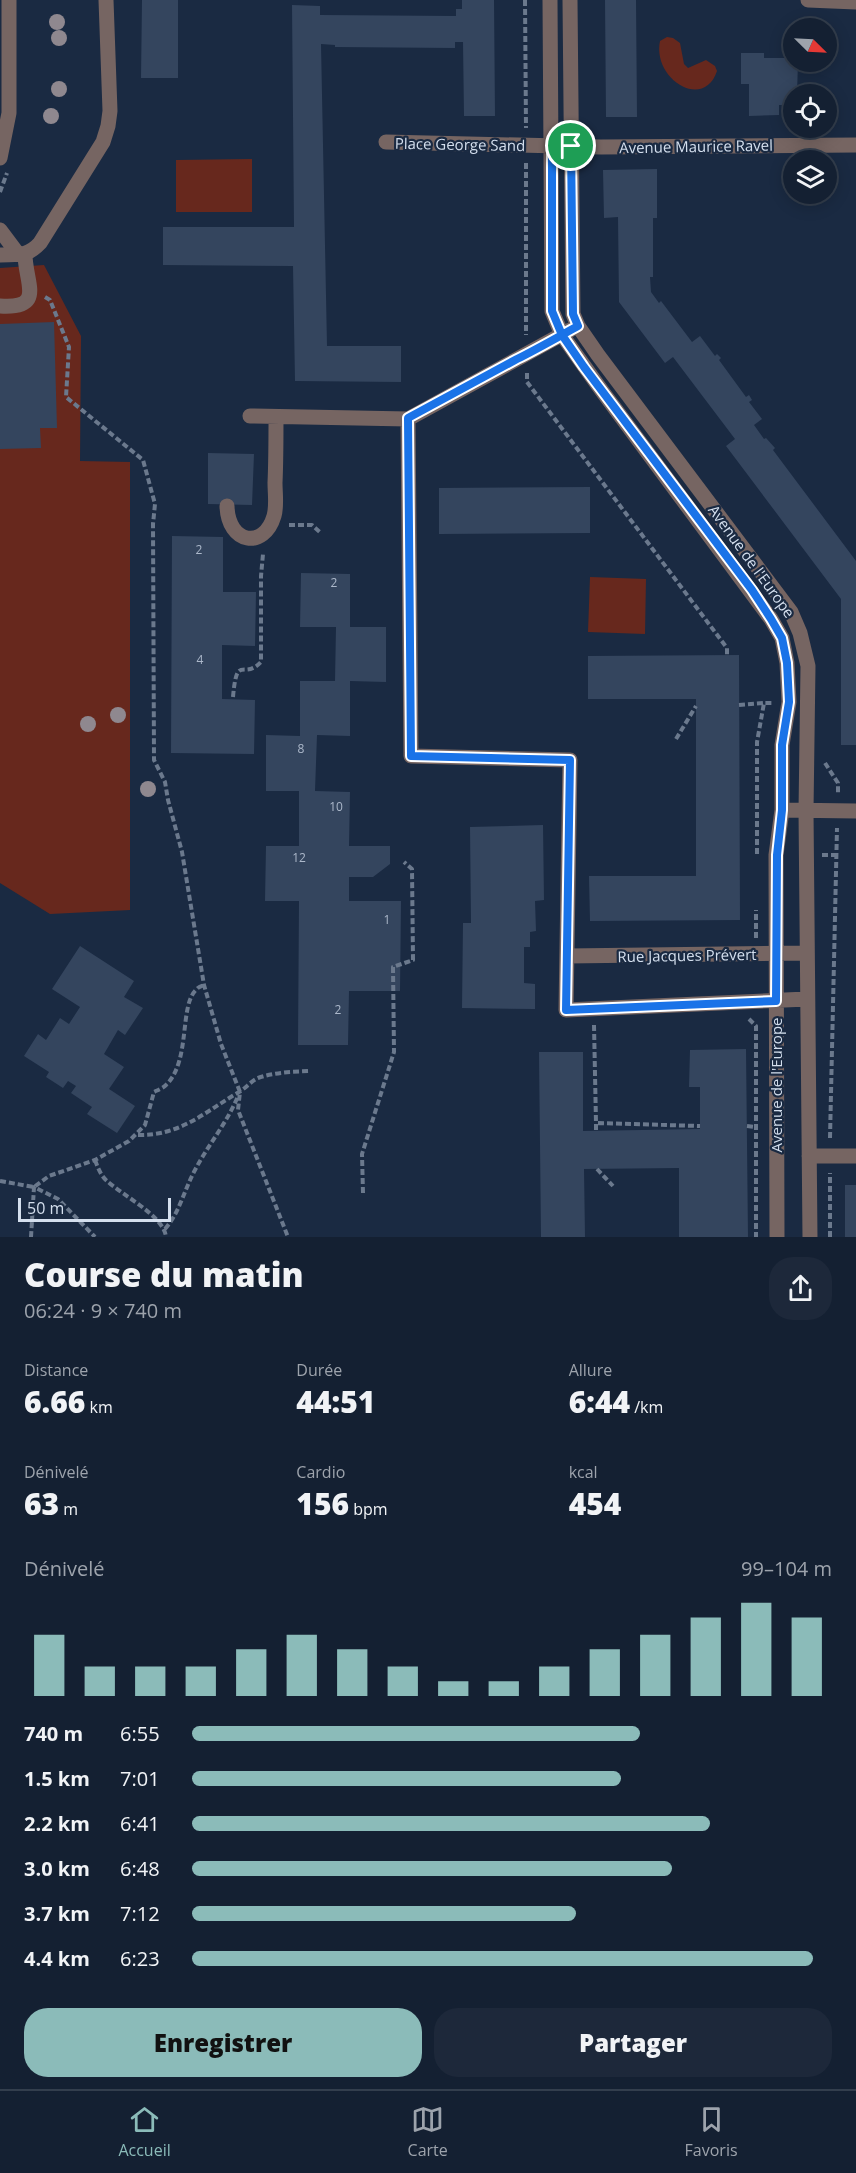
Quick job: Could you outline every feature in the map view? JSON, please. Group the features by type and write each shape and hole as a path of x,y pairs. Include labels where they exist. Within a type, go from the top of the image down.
{"street":[{"path":"0,158 9,113 9,0"},
{"path":"0,255 32,252 40,243 103,142 110,111 106,0"},
{"name":"Avenue de l'Europe","path":"550,0 552,311 562,335 602,392 752,590 782,638 787,663 789,702 782,745 782,810 777,855 777,1237"},
{"name":"Avenue de l'Europe","path":"570,0 573,314 578,326 791,612 800,633 808,666 806,811 810,1237"},
{"path":"808,0 856,3"},
{"name":"Place George Sand","path":"386,142 571,146"},
{"name":"Avenue Maurice Ravel","path":"571,146 856,145"},
{"path":"0,230 21,254 31,290 24,304 15,307 0,306"},
{"path":"249,416 408,418 578,326"},
{"path":"227,506 227,520 237,534 248,538 263,534 271,524 275,512 276,417"},
{"path":"408,418 411,756 570,760 566,1010 807,999"},
{"path":"782,810 856,811"},
{"name":"Rue Jacques Prévert","path":"567,956 807,953"},
{"path":"809,1156 856,1156"}],"path":[{"path":"31,290 50,300 69,347 66,397 143,460 155,504 153,524 154,760 165,782 182,852 204,985 221,1044 240,1092 238,1110 288,1237"},
{"path":"284,525 312,525 321,533"},
{"path":"233,697 237,672 257,666 261,662 262,561 268,541 263,534"},
{"path":"693,605 727,648 727,655"},
{"path":"739,705 764,703"},
{"path":"676,739 696,706"},
{"path":"824,762 838,783 830,1237"},
{"path":"363,1193 362,1154 394,1053 393,967 412,960 412,869 404,862"},
{"path":"34,1187 50,1176 95,1160 129,1142 137,1135 145,1125 154,1092 167,1084 175,1070 182,1053 188,1005 195,990 204,985"},
{"path":"594,1009 596,1130"},
{"path":"137,1135 150,1135 178,1129 240,1092 257,1079 279,1073 309,1071"},
{"path":"165,1229 174,1218 194,1171 232,1110 240,1092"},
{"path":"596,1123 700,1126"},
{"path":"747,1126 756,1127"},
{"path":"95,1160 106,1180 147,1211 165,1229 166,1237"},
{"path":"597,1169 613,1186"},
{"path":"0,1181 34,1187 58,1199 95,1237"},
{"path":"32,1237 34,1187"}],"shaded area":[{"path":"667,37 680,43 684,64 688,68 706,60 715,66 717,71 710,83 701,89 691,89 671,78 660,55 660,41"},
{"path":"252,159 252,212 176,212 176,160"},
{"path":"44,265 81,336 80,461 130,462 130,910 50,914 0,883 0,268"},
{"path":"590,577 646,579 645,634 588,632"}],"building":[{"path":"142,0 178,0 178,78 141,78"},
{"path":"462,0 494,0 495,116 464,116 463,42 455,42 455,48 335,47 335,45 321,44 327,346 401,346 401,382 295,381 293,266 163,265 163,227 294,227 292,5 320,6 320,15 456,16 456,9 462,9"},
{"path":"605,0 636,0 637,117 606,117"},
{"path":"741,53 764,53 764,58 783,58 783,72 798,72 797,84 783,84 783,105 779,105 779,115 749,116 749,84 741,84"},
{"path":"657,169 657,218 653,218 651,292 659,303 661,301 692,342 700,336 715,356 717,354 721,358 719,360 746,397 749,395 752,400 749,402 762,419 754,425 764,439 766,438 775,448 773,450 856,561 856,745 841,745 841,599 726,446 735,439 673,357 665,363 619,302 618,217 604,218 603,170"},
{"path":"54,322 57,428 40,428 41,448 0,449 0,324"},
{"path":"208,453 254,454 252,505 208,504"},
{"path":"590,487 590,533 439,534 439,488"},
{"path":"172,536 223,537 223,592 256,592 255,646 222,645 222,699 255,700 254,754 171,753"},
{"path":"301,573 350,574 350,627 386,627 386,682 350,681 350,736 317,735 315,791 350,792 349,846 390,846 390,864 373,877 349,877 349,901 401,901 400,991 349,991 348,1045 298,1045 299,901 265,901 266,846 299,846 299,791 266,791 266,735 300,736 300,681 335,681 336,627 300,627"},
{"path":"739,655 740,920 590,921 589,876 696,876 696,699 588,699 588,656"},
{"path":"543,825 544,900 535,901 536,931 530,932 530,947 524,947 524,983 535,984 535,1009 462,1008 463,923 471,923 470,827"},
{"path":"80,946 134,981 124,997 143,1008 125,1035 118,1030 104,1054 124,1067 109,1089 135,1106 117,1133 87,1114 92,1107 71,1093 76,1086 68,1081 63,1088 46,1077 49,1072 24,1056 38,1034 46,1040 60,1018 69,1024 80,1007 52,989"},
{"path":"746,1049 748,1237 679,1237 679,1168 584,1169 585,1237 541,1237 539,1052 583,1052 583,1131 700,1129 700,1087 689,1087 690,1050"},
{"path":"845,1185 856,1185 856,1237 845,1237"}],"route":[{"path":"571,146 552,146 552,311 562,335 602,392 752,590 782,638 787,663 789,702 782,745 782,810 777,855 776,1001 566,1010 570,760 411,756 408,418 526,355 562,335 578,326 573,314 571,146"}]}
